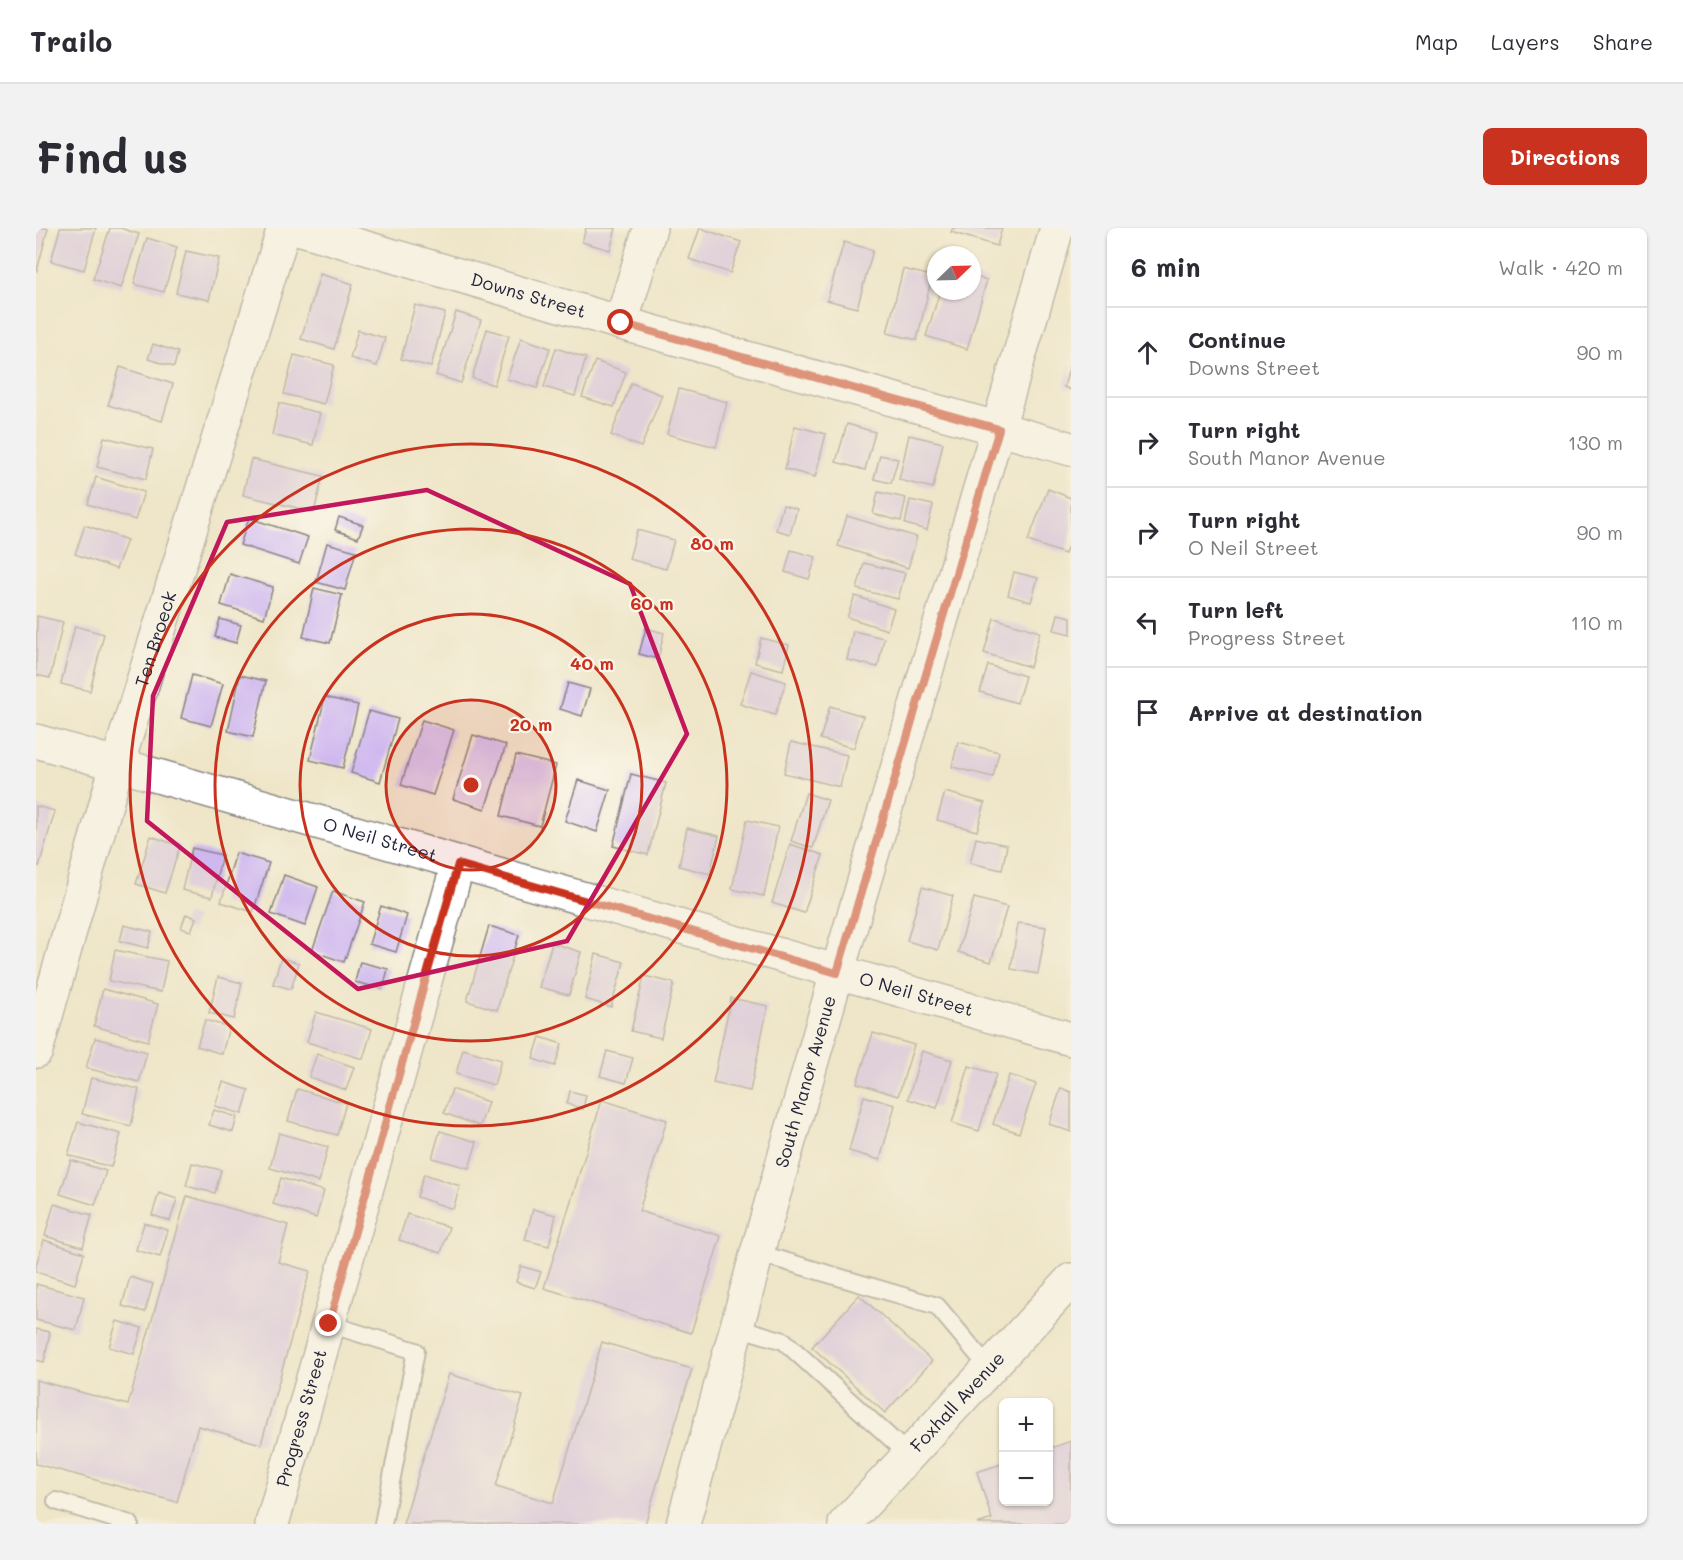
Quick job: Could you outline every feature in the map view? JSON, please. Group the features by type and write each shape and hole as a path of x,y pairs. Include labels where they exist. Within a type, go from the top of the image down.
{"street":[{"name":"Ten Broeck","path":"36,1051 43,997 284,228"},
{"name":"Downs Street","path":"298,228 621,323 1071,449"},
{"path":"621,323 650,228"},
{"name":"South Manor Avenue","path":"683,1524 837,973 1057,228"},
{"name":"O Neil Street","path":"36,741 1071,1039"},
{"name":"Progress Street","path":"272,1524 458,864"},
{"name":"Foxhall Avenue","path":"845,1524 1071,1280"}],"lane":[{"path":"758,1252 937,1306 989,1368"},
{"path":"329,1324 416,1350 383,1524"},
{"path":"737,1327 784,1341 909,1455"},
{"path":"56,1501 130,1524"}],"highlighted area":[{"path":"427,490 630,584 687,734 567,941 358,989 147,821 153,696 227,522"}],"building":[{"path":"36,228 48,228 37,271 36,271"},
{"path":"60,228 96,228 84,270 51,261"},
{"path":"110,228 120,228 139,234 121,288 93,279"},
{"path":"586,228 616,228 610,250 582,242"},
{"path":"700,228 741,242 730,273 689,259"},
{"path":"953,228 1002,228 997,246 951,232"},
{"path":"147,238 177,247 164,292 134,284"},
{"path":"844,242 873,250 857,308 827,300"},
{"path":"186,251 219,258 209,300 176,293"},
{"path":"903,269 927,275 927,297 917,340 887,333"},
{"path":"320,274 353,284 334,349 301,339"},
{"path":"981,278 987,280 967,349 926,336 937,300 981,300"},
{"path":"415,305 445,313 431,367 401,359"},
{"path":"456,312 481,320 461,383 436,375"},
{"path":"487,329 509,336 494,385 472,378"},
{"path":"358,330 385,338 377,366 350,358"},
{"path":"521,338 550,348 537,388 507,379"},
{"path":"153,344 178,352 174,367 148,359"},
{"path":"556,348 586,358 575,396 544,387"},
{"path":"294,355 334,365 324,404 284,394"},
{"path":"595,361 626,372 614,407 582,397"},
{"path":"1071,364 1071,390 1064,387"},
{"path":"120,367 173,384 162,421 108,405"},
{"path":"631,383 662,395 641,447 611,435"},
{"path":"679,389 727,402 716,447 667,434"},
{"path":"279,403 320,413 313,445 272,435"},
{"path":"847,424 875,432 865,470 836,462"},
{"path":"795,426 826,434 815,477 785,469"},
{"path":"909,435 943,443 933,488 899,480"},
{"path":"104,437 153,449 146,479 97,467"},
{"path":"880,455 898,459 891,483 874,479"},
{"path":"251,459 323,476 314,512 243,495"},
{"path":"96,477 144,492 135,520 88,504"},
{"path":"1048,489 1071,498 1071,537 1065,554 1028,541"},
{"path":"878,492 906,498 901,521 873,514"},
{"path":"910,500 933,505 927,530 905,524"},
{"path":"783,505 797,509 790,534 776,530"},
{"path":"847,516 917,537 908,568 838,546"},
{"path":"339,517 363,525 358,538 335,530"},
{"path":"249,518 308,537 299,564 240,545"},
{"path":"85,525 127,540 116,569 75,554"},
{"path":"637,530 674,540 666,569 629,559"},
{"path":"327,543 356,551 345,590 316,582"},
{"path":"791,550 816,557 809,579 785,572"},
{"path":"864,563 905,573 898,599 857,589"},
{"path":"1014,572 1038,578 1031,602 1008,595"},
{"path":"230,574 273,587 264,618 221,605"},
{"path":"314,588 342,595 330,643 303,637"},
{"path":"855,596 894,609 887,630 847,617"},
{"path":"1058,614 1071,617 1071,634 1054,630"},
{"path":"37,616 63,622 50,678 36,675"},
{"path":"994,618 1040,632 1030,667 984,653"},
{"path":"220,619 241,625 236,643 215,637"},
{"path":"75,626 104,634 90,691 61,684"},
{"path":"646,628 664,633 658,659 639,654"},
{"path":"853,631 884,638 878,667 847,660"},
{"path":"761,638 789,645 783,670 755,663"},
{"path":"988,665 1025,676 1017,703 980,692"},
{"path":"751,671 786,682 775,715 740,704"},
{"path":"192,675 223,684 211,726 181,718"},
{"path":"240,675 266,681 253,737 228,731"},
{"path":"568,683 590,689 582,716 560,709"},
{"path":"325,697 358,705 343,768 310,760"},
{"path":"830,706 863,716 854,748 820,739"},
{"path":"369,711 398,719 380,782 351,773"},
{"path":"422,720 454,730 433,795 401,785"},
{"path":"473,735 506,745 485,809 453,799"},
{"path":"791,742 847,755 840,787 784,773"},
{"path":"958,742 999,752 993,777 952,767"},
{"path":"516,755 556,765 540,826 501,816"},
{"path":"631,774 666,783 648,855 613,846"},
{"path":"578,780 610,790 597,832 565,821"},
{"path":"945,792 985,803 977,831 937,820"},
{"path":"806,793 828,800 813,848 791,841"},
{"path":"36,806 55,811 39,866 36,865"},
{"path":"747,820 778,827 764,896 732,889"},
{"path":"687,828 719,836 710,874 679,866"},
{"path":"151,836 180,846 165,893 136,884"},
{"path":"976,838 1007,845 1002,870 970,863"},
{"path":"790,844 823,855 804,913 772,903"},
{"path":"192,848 222,855 212,897 182,890"},
{"path":"236,853 269,863 253,912 221,902"},
{"path":"284,875 318,887 305,926 271,914"},
{"path":"922,887 953,896 938,950 907,941"},
{"path":"333,891 365,902 344,962 312,951"},
{"path":"974,898 1007,907 991,962 958,952"},
{"path":"381,906 407,915 396,952 369,944"},
{"path":"186,914 196,918 191,931 181,928"},
{"path":"1018,923 1046,927 1038,974 1011,969"},
{"path":"124,925 152,932 148,948 120,941"},
{"path":"489,926 519,935 497,1010 467,1001"},
{"path":"552,943 581,952 569,995 539,987"},
{"path":"115,950 167,961 161,992 109,981"},
{"path":"596,954 624,962 611,1007 585,999"},
{"path":"281,958 299,963 291,989 273,984"},
{"path":"360,962 388,969 383,989 355,982"},
{"path":"644,976 674,983 661,1038 631,1031"},
{"path":"218,977 242,983 234,1019 209,1013"},
{"path":"103,989 158,1004 148,1041 94,1026"},
{"path":"731,998 768,1006 750,1091 713,1083"},
{"path":"316,1012 372,1029 363,1059 307,1042"},
{"path":"205,1020 229,1027 222,1054 197,1046"},
{"path":"873,1033 914,1045 898,1096 857,1083"},
{"path":"540,1037 562,1044 555,1066 533,1059"},
{"path":"95,1038 147,1052 139,1082 86,1068"},
{"path":"463,1049 501,1060 494,1085 456,1074"},
{"path":"607,1051 633,1058 626,1083 600,1076"},
{"path":"922,1051 952,1060 937,1108 908,1099"},
{"path":"317,1054 354,1067 346,1090 309,1077"},
{"path":"969,1066 996,1074 979,1131 952,1123"},
{"path":"1009,1075 1036,1084 1019,1133 993,1124"},
{"path":"91,1078 139,1089 131,1126 82,1114"},
{"path":"223,1082 249,1090 242,1114 215,1106"},
{"path":"1061,1088 1071,1092 1071,1132 1049,1124"},
{"path":"297,1089 346,1103 337,1135 288,1121"},
{"path":"452,1089 488,1102 480,1126 444,1113"},
{"path":"570,1091 586,1095 583,1109 567,1104"},
{"path":"864,1096 895,1105 880,1160 849,1151"},
{"path":"602,1100 667,1120 639,1211 721,1236 691,1333 544,1288"},
{"path":"214,1110 237,1117 233,1132 209,1125"},
{"path":"78,1122 121,1134 111,1167 68,1155"},
{"path":"440,1131 477,1142 469,1168 432,1158"},
{"path":"279,1133 328,1147 319,1182 270,1168"},
{"path":"71,1160 106,1171 95,1205 60,1194"},
{"path":"192,1163 221,1170 215,1193 186,1186"},
{"path":"424,1174 460,1186 453,1209 417,1197"},
{"path":"281,1178 324,1191 316,1218 273,1204"},
{"path":"159,1193 177,1199 170,1221 152,1215"},
{"path":"187,1196 288,1225 278,1262 310,1271 261,1444 198,1426 177,1502 36,1464 36,1380 128,1405"},
{"path":"54,1204 92,1215 83,1247 45,1236"},
{"path":"533,1209 556,1215 549,1246 525,1240"},
{"path":"407,1214 449,1227 441,1253 399,1240"},
{"path":"144,1223 168,1230 160,1257 136,1250"},
{"path":"44,1240 84,1253 75,1284 36,1272"},
{"path":"521,1266 541,1272 535,1288 516,1282"},
{"path":"130,1277 153,1284 145,1312 122,1306"},
{"path":"36,1284 84,1297 76,1330 36,1320"},
{"path":"859,1295 932,1361 885,1413 812,1347"},
{"path":"117,1321 142,1328 134,1354 109,1347"},
{"path":"36,1329 50,1332 44,1362 36,1360"},
{"path":"602,1342 692,1369 645,1524 403,1524 449,1374 523,1396 496,1486 553,1503"},
{"path":"1071,1441 1071,1524 977,1524 992,1519 977,1472 999,1465 999,1506 1053,1506 1053,1447"}],"route":[{"path":"329,1324 458,864 837,973 999,429 621,323"}]}
